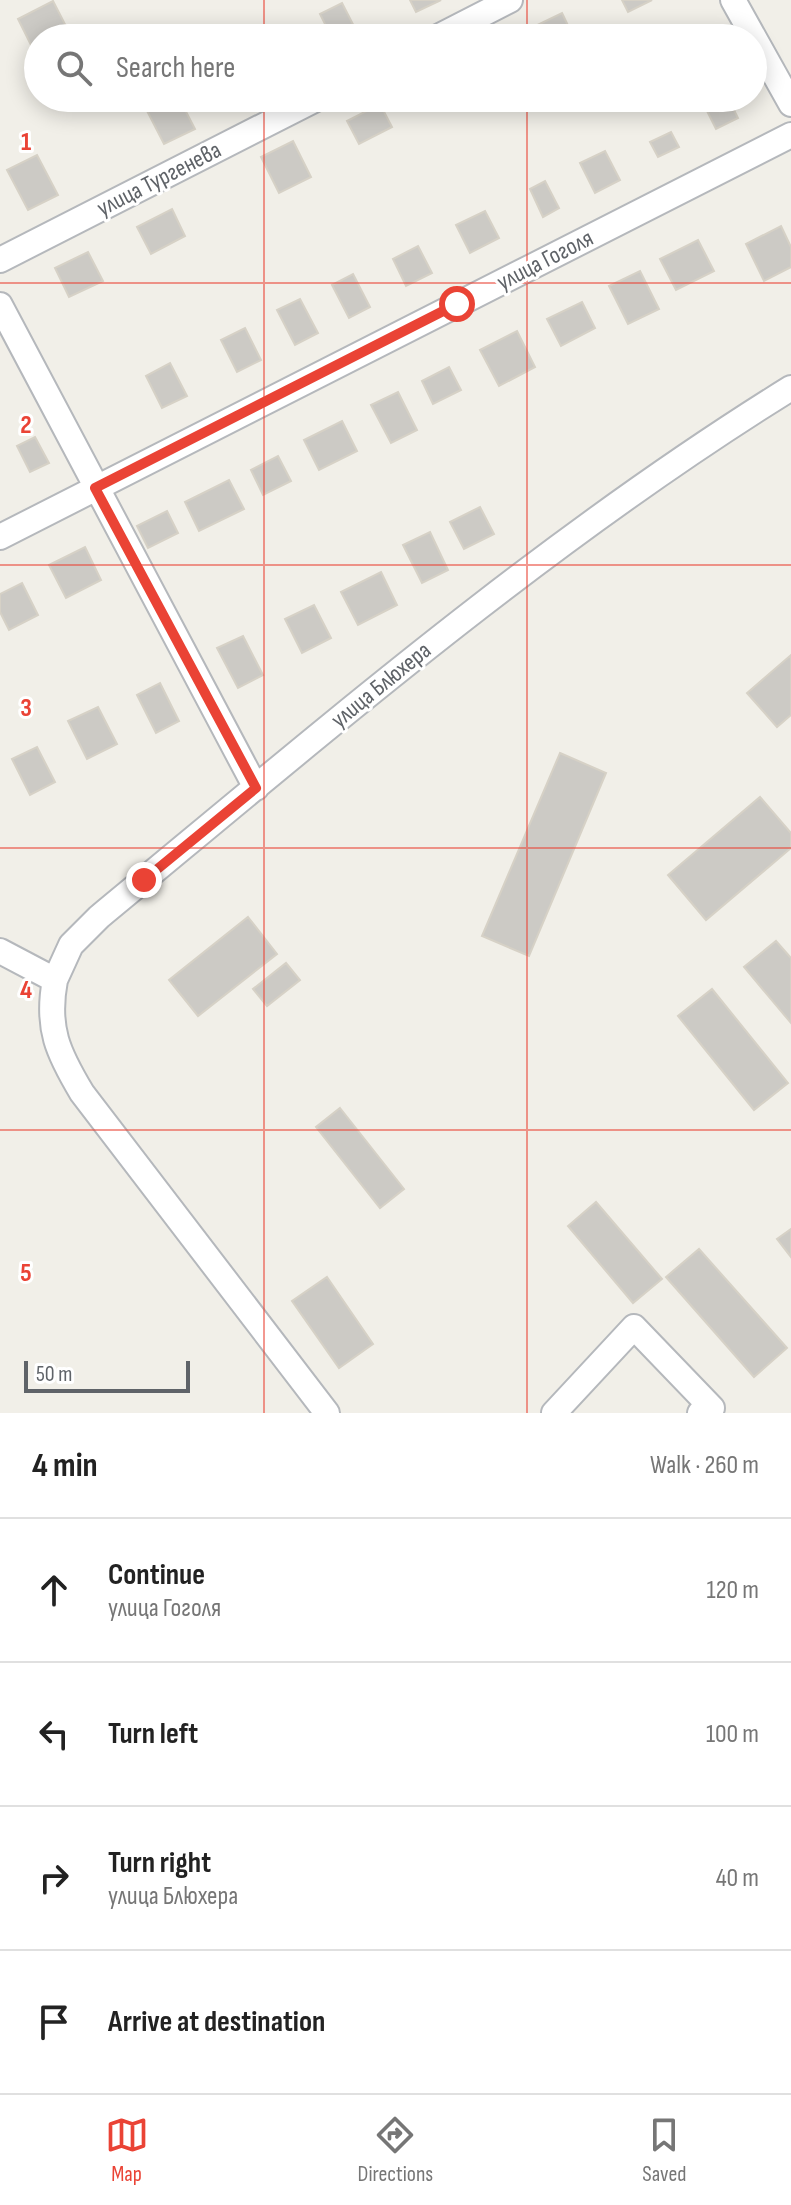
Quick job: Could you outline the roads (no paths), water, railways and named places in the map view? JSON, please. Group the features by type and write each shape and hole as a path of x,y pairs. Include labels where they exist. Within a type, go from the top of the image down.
{"street":[{"path":"463,24 510,0"},
{"path":"733,0 746,24"},
{"path":"767,61 791,104"},
{"name":"улица Тургенева","path":"0,260 291,112"},
{"name":"улица Гоголя","path":"0,537 791,135"},
{"path":"0,305 256,788"},
{"name":"улица Блюхера","path":"55,980 71,945 99,917 434,641 578,533 737,421 791,388"},
{"path":"0,951 55,980 51,1002 53,1026 61,1057 82,1093 327,1413"},
{"path":"554,1413 634,1327 712,1408 700,1413"}]}
